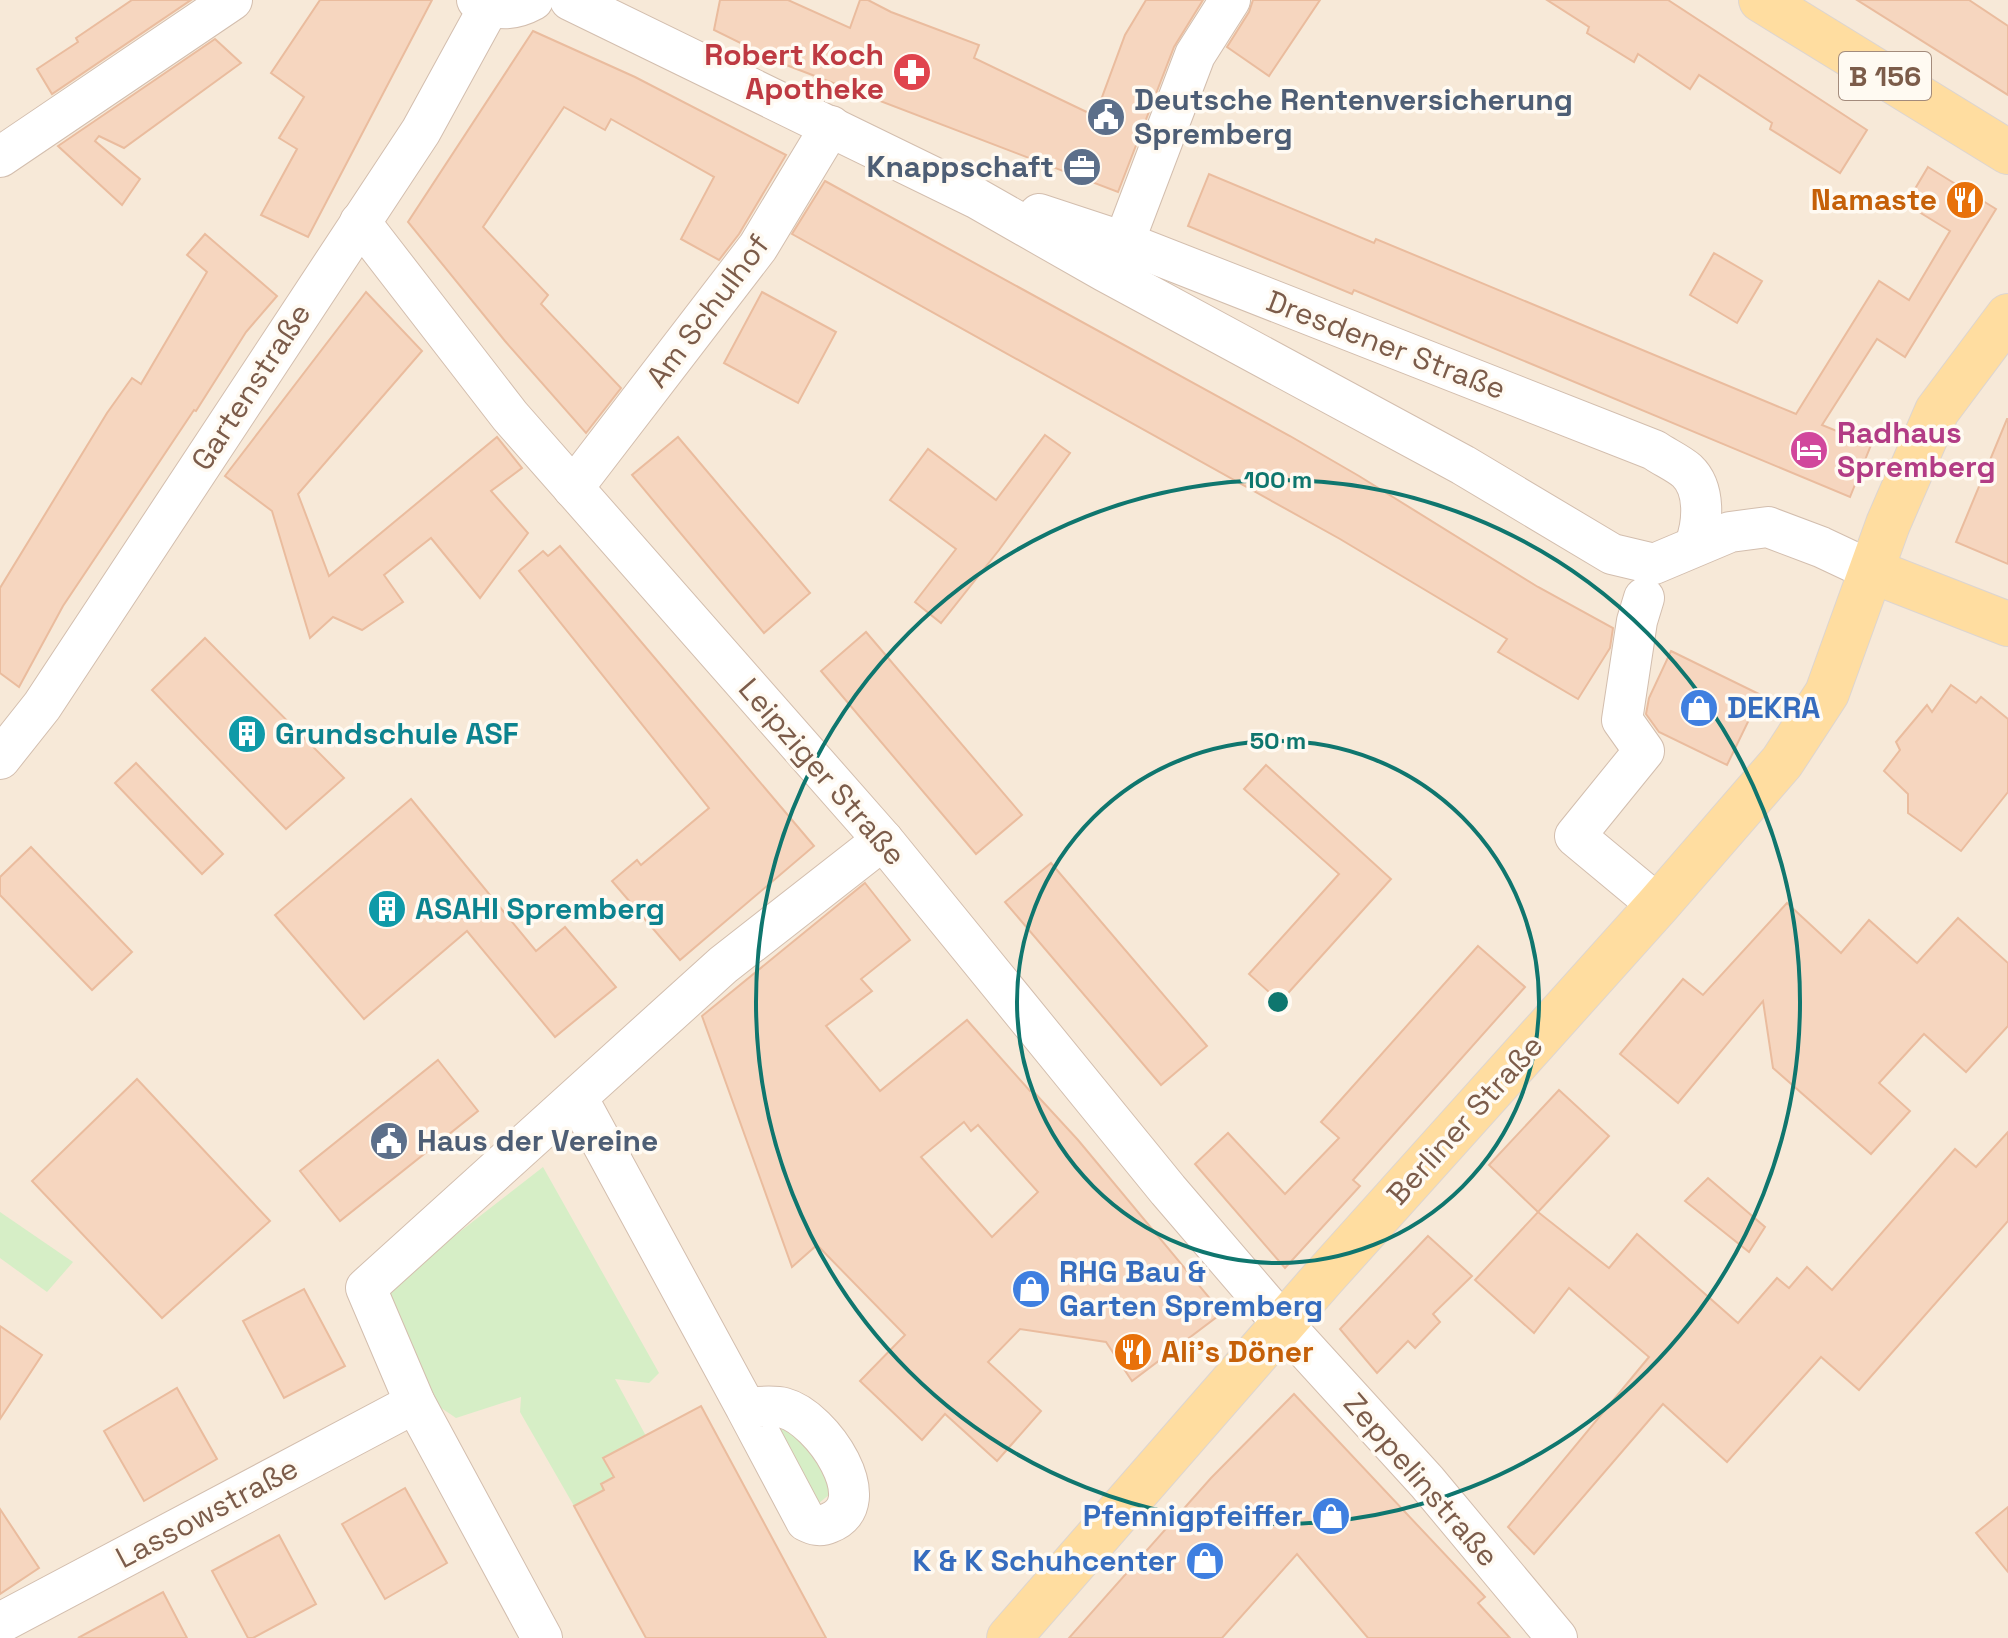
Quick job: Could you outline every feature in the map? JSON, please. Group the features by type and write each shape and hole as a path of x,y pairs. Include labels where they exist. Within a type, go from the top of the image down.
{"main road":[{"name":"B 156","path":"1761,0 2008,152"},
{"name":"Berliner Straße","path":"1009,1638 1782,762 1827,693 1888,524 1937,411 2008,316"},
{"name":"Dresdener Straße","path":"1872,571 2008,624"}],"street":[{"path":"0,157 232,0"},
{"path":"483,4 505,9 521,7 533,0"},
{"name":"Dresdener Straße","path":"570,0 831,126 1008,216 1463,465 1612,554 1654,564 1730,532 1768,527 1872,571"},
{"path":"1124,242 1195,55 1230,0"},
{"name":"Gartenstraße","path":"0,759 42,706 421,131 483,4"},
{"name":"Am Schulhof","path":"573,488 758,247 831,126"},
{"name":"Dresdener Straße","path":"1008,216 1019,210 1027,210 1124,242 1654,450 1689,473 1701,501 1701,529 1695,545"},
{"name":"Leipziger Straße","path":"360,222 510,416 883,840 1168,1190 1283,1324"},
{"path":"1644,598 1637,621 1622,720 1644,751 1575,836 1658,905"},
{"path":"542,1638 415,1403 366,1288 723,965 883,840"},
{"path":"578,1099 746,1408"},
{"name":"Zeppelinstraße","path":"1283,1324 1427,1482 1557,1638"},
{"name":"Lassowstraße","path":"0,1623 415,1403"}],"shaded area":[{"path":"0,0 2008,0 2008,1638 0,1638"}],"green space":[{"path":"543,1167 659,1373 649,1383 615,1379 646,1436 604,1458 614,1477 601,1484 604,1490 574,1506 520,1412 521,1397 456,1418 416,1391 382,1320 395,1282"},
{"path":"0,1212 73,1262 47,1292 0,1258"},
{"path":"793,1419 828,1480 830,1494 819,1503 813,1502 774,1421"}],"building":[{"path":"132,0 191,0 52,94 37,69"},
{"path":"320,0 432,0 308,237 261,215 297,149 279,138 304,97 271,73"},
{"path":"720,0 788,0 850,28 860,0 868,0 891,12 979,45 974,58 1095,116 1125,35 1146,0 1203,0 1174,47 1118,192 781,63 714,30"},
{"path":"1253,0 1320,0 1269,76 1227,47"},
{"path":"1547,0 1668,0 1867,130 1840,173 1770,129 1772,123 1699,75 1690,89 1638,54 1634,62 1587,33 1589,27"},
{"path":"1857,0 1969,0 2008,26 2008,95"},
{"path":"533,31 635,77 786,155 739,234 719,260 681,239 714,177 611,119 605,130 564,107 483,227 548,295 541,304 621,388 586,433 505,341 408,222"},
{"path":"215,39 241,63 124,148 99,136 95,141 140,179 122,205 58,146"},
{"path":"1928,167 1996,209 1905,357 1877,339 1822,425 1871,445 1850,497 1354,290 1352,294 1188,226 1209,174 1374,243 1376,239 1796,414 1879,281 1909,300 1950,231 1906,204"},
{"path":"825,181 1290,436 1538,587 1613,628 1610,648 1578,699 1498,652 1507,639 1340,539 792,234"},
{"path":"205,234 277,296 246,332 63,606 19,687 0,673 0,588 107,413 132,378 141,384 207,272 187,255"},
{"path":"1714,253 1762,281 1737,323 1690,295"},
{"path":"366,292 422,351 298,494 329,576 497,437 522,468 491,491 528,533 480,598 431,538 384,575 403,602 362,630 333,617 310,638 272,511 225,476"},
{"path":"762,292 836,332 798,403 724,363"},
{"path":"2008,419 2008,564 1956,542"},
{"path":"1045,435 1070,453 941,623 915,602 956,549 890,500 928,449 996,500"},
{"path":"678,437 810,593 764,633 632,475"},
{"path":"560,546 814,846 680,960 612,881 637,860 641,865 709,808 519,571 543,551 548,556"},
{"path":"866,632 1022,815 976,854 821,671"},
{"name":"Grundschule ASF","path":"205,638 344,778 286,829 152,690"},
{"name":"DEKRA","path":"1671,651 1761,695 1727,765 1659,732 1646,714 1649,698"},
{"path":"1951,685 1976,703 1981,697 2008,719 2008,792 1961,851 1908,813 1908,794 1884,771 1900,750 1896,742 1927,705 1932,712"},
{"path":"136,763 223,854 202,874 115,783"},
{"path":"1266,765 1391,879 1280,1002 1249,974 1339,874 1244,789"},
{"name":"ASAHI Spremberg","path":"411,799 536,951 565,927 616,987 555,1037 467,931 364,1019 275,915"},
{"path":"31,847 132,952 92,990 0,895 0,877"},
{"path":"1051,863 1207,1046 1161,1085 1005,902"},
{"path":"865,883 910,940 861,979 872,991 826,1026 880,1091 967,1020 1078,1140 1222,1313 1132,1381 1106,1342 1020,1329 988,1362 1041,1411 997,1461 945,1414 922,1440 860,1381 905,1335 817,1245 792,1267 702,1016","holes":["964,1122 971,1131 978,1125 1038,1192 992,1237 921,1157"]},
{"path":"1787,903 1841,953 1869,920 1917,963 1958,918 2008,963 2008,1026 1966,1072 1924,1034 1879,1083 1910,1111 1871,1154 1773,1068 1763,1001 1678,1103 1620,1054 1683,979 1703,995"},
{"path":"1478,946 1525,987 1353,1180 1360,1186 1285,1268 1195,1164 1228,1133 1285,1194 1339,1138 1321,1122"},
{"name":"Haus der Vereine","path":"438,1060 478,1111 340,1221 300,1171"},
{"path":"137,1079 270,1221 162,1318 32,1181"},
{"path":"1559,1090 1609,1136 1538,1212 1489,1165"},
{"path":"2008,1132 2008,1221 1859,1390 1821,1357 1727,1462 1663,1404 1534,1554 1508,1527 1649,1357 1569,1288 1534,1333 1475,1280 1538,1212 1609,1268 1637,1234 1738,1323 1777,1278 1789,1288 1807,1267 1832,1290 1955,1149 1976,1167"},
{"path":"1708,1178 1765,1227 1749,1252 1685,1201"},
{"path":"1428,1236 1472,1276 1433,1314 1440,1322 1415,1348 1408,1341 1377,1373 1340,1329"},
{"path":"304,1289 345,1366 284,1398 243,1321"},
{"path":"0,1326 42,1355 0,1419"},
{"path":"177,1388 217,1459 144,1501 104,1431"},
{"name":"Pfennigpfeiffer","path":"1294,1394 1485,1597 1478,1603 1510,1638 1368,1638 1297,1554 1222,1638 1069,1638 1211,1478"},
{"path":"701,1406 826,1638 646,1638 574,1506 604,1490 601,1484 614,1477 603,1458"},
{"path":"405,1488 447,1563 385,1599 342,1524"},
{"path":"2008,1507 2008,1572 1976,1533"},
{"path":"0,1509 39,1568 0,1594"},
{"path":"279,1535 316,1604 248,1638 212,1571"},
{"path":"163,1592 187,1638 78,1638"}],"place":[{"name":"Robert Koch Apotheke","path":"912,72"},
{"name":"Deutsche Rentenversicherung Spremberg","path":"1106,117"},
{"name":"Knappschaft","path":"1082,167"},
{"name":"Namaste","path":"1965,200"},
{"name":"Radhaus Spremberg","path":"1809,450"},
{"name":"DEKRA","path":"1699,708"},
{"name":"Grundschule ASF","path":"247,734"},
{"name":"ASAHI Spremberg","path":"387,909"},
{"name":"Haus der Vereine","path":"389,1141"},
{"name":"RHG Bau & Garten Spremberg","path":"1031,1289"},
{"name":"Ali's Döner","path":"1133,1352"},
{"name":"Pfennigpfeiffer","path":"1331,1516"},
{"name":"K & K Schuhcenter","path":"1205,1561"}]}
